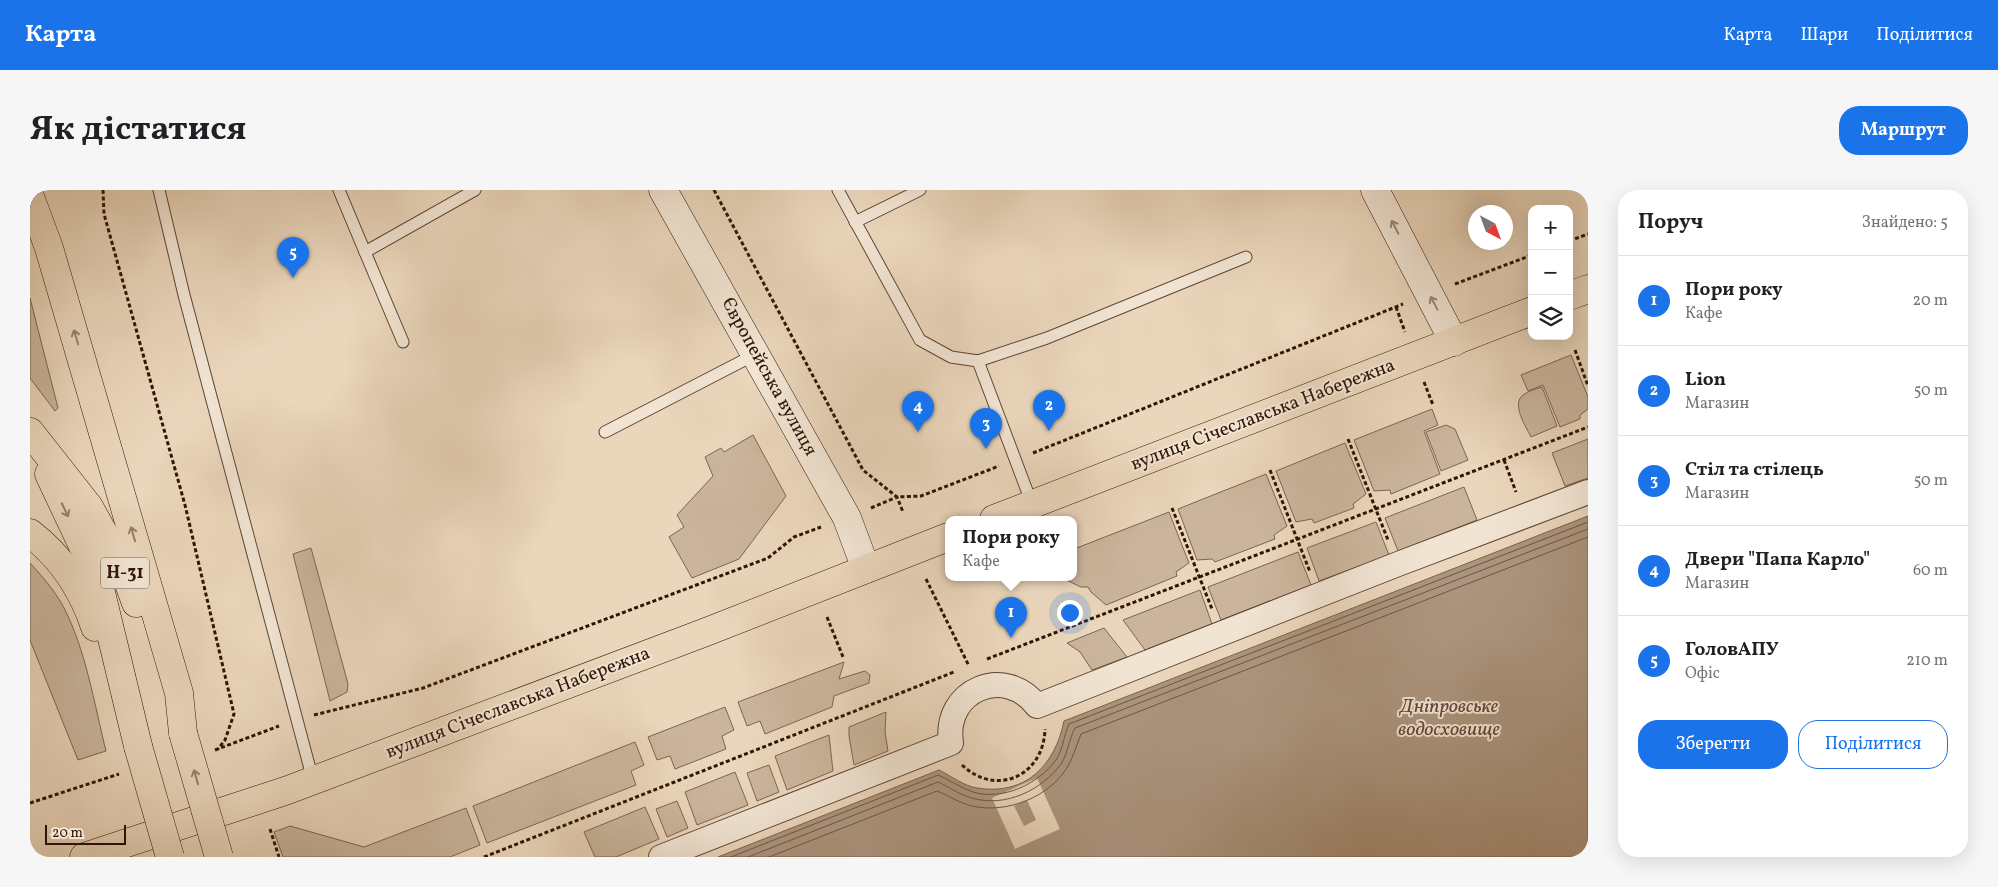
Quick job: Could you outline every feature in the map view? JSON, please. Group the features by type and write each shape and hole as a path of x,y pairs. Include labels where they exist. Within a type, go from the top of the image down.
{"main road":[{"path":"41,190 50,248"},
{"path":"30,197 50,248 179,693 183,733"},
{"path":"1572,295 1588,289"},
{"name":"вулиця Січеславська Набережна","path":"1002,516 1528,313"},
{"name":"Н-31","path":"30,433 89,507 124,570 183,733 219,857"},
{"name":"Н-31","path":"30,433 96,576 138,746 170,857"},
{"path":"30,533 48,547 68,571 90,612 123,712 138,746"},
{"name":"вулиця Січеславська Набережна","path":"84,857 249,804 706,632 945,538"}],"street":[{"name":"Європейська вулиця","path":"663,190 847,518 866,569"},
{"path":"1375,190 1454,342"},
{"path":"661,857 951,743 952,717 960,703 971,692 978,689 986,686 1002,685 1017,689 1031,698 1037,706 1398,564 1588,492"}],"lane":[{"path":"158,190 184,295 313,780"},
{"path":"340,190 403,342"},
{"path":"365,252 475,190"},
{"path":"838,190 920,340 951,357 978,361 1047,338 1246,257"},
{"path":"855,222 920,190"},
{"path":"605,432 756,354"},
{"path":"978,361 1032,504"}],"path":[{"path":"103,190 104,214 185,505 234,714 226,740 218,749 297,719 423,688 768,558 794,537 847,518 897,496 921,496 1429,293 1528,256"},
{"path":"714,190 863,470 897,496 903,512"},
{"path":"1573,240 1588,234"},
{"path":"1575,350 1588,386"},
{"path":"484,857 969,666 1588,427"},
{"path":"1348,439 1398,564"},
{"path":"1504,460 1517,494"},
{"path":"1270,470 1320,595"},
{"path":"1172,508 1222,634"},
{"path":"926,579 969,666 978,689"},
{"path":"827,617 843,657"},
{"path":"951,743 959,762 971,773 985,779 1001,781 1016,777 1030,768 1040,756 1045,741 1045,726 1037,706"},
{"path":"30,803 114,776"},
{"path":"270,828 279,857"}],"shaded area":[{"path":"30,298 58,408 55,411 30,378"},
{"path":"1571,355 1588,397 1588,409 1580,415 1580,419 1560,427 1543,385 1528,391 1521,375"},
{"path":"1542,387 1557,426 1531,437 1523,422 1518,404 1523,395"},
{"path":"1432,409 1438,425 1424,431 1440,474 1391,494 1390,490 1374,491 1354,440"},
{"path":"1446,425 1455,429 1468,460 1441,471 1426,432"},
{"path":"753,435 786,496 739,559 692,578 669,537 684,527 677,515 713,476 705,457 721,448 724,452"},
{"path":"1588,439 1588,478 1565,486 1552,453"},
{"path":"1345,443 1366,494 1353,504 1354,508 1314,523 1312,519 1296,522 1276,471"},
{"path":"1266,474 1287,526 1274,535 1275,539 1215,562 1212,559 1197,560 1178,509"},
{"path":"1464,487 1477,520 1398,551 1385,518"},
{"path":"1169,512 1189,563 1176,572 1177,576 1106,605 1088,587 1081,587 1068,581 1077,581 1077,548"},
{"path":"1376,522 1389,555 1319,581 1307,548"},
{"path":"311,548 348,684 347,692 330,701 293,554"},
{"path":"1298,552 1311,585 1221,620 1208,587"},
{"path":"30,563 56,594 78,640 89,677 106,751 78,760 30,640"},
{"path":"1200,590 1212,624 1145,650 1123,620"},
{"path":"1104,628 1127,657 1092,670 1080,652 1067,643"},
{"path":"844,662 839,679 865,671 870,675 869,683 834,696 832,707 765,734 760,721 747,726 738,702"},
{"path":"725,707 734,730 722,736 726,749 675,769 670,756 657,760 648,737"},
{"path":"886,712 885,732 888,751 854,765 849,727"},
{"path":"829,735 833,771 787,790 775,756"},
{"path":"635,742 644,765 631,771 636,785 487,843 473,806"},
{"path":"769,765 779,792 757,801 747,773"},
{"path":"735,772 748,805 697,825 685,792"},
{"path":"677,801 688,828 667,837 656,809"},
{"path":"645,807 659,839 616,857 595,857 584,832"},
{"path":"466,808 480,845 450,857 283,857 274,832 290,826 364,847"}],"water":[{"name":"Дніпровське водосховище","path":"1588,516 1588,857 718,857 939,770 962,783 977,788 994,789 1010,787 1024,782 1036,774 1054,751 1064,721"}],"pier":[{"path":"1037,778 1060,829 1015,849 992,798","holes":["1027,800 1036,820 1024,826 1014,806"]}],"place":[{"name":"ГоловАПУ","path":"293,278"},
{"name":"Lion","path":"1049,431"},
{"name":"Двери \"Папа Карло\"","path":"918,432"},
{"name":"Стіл та стілець","path":"986,449"},
{"name":"Пори року","path":"1011,638"}]}
